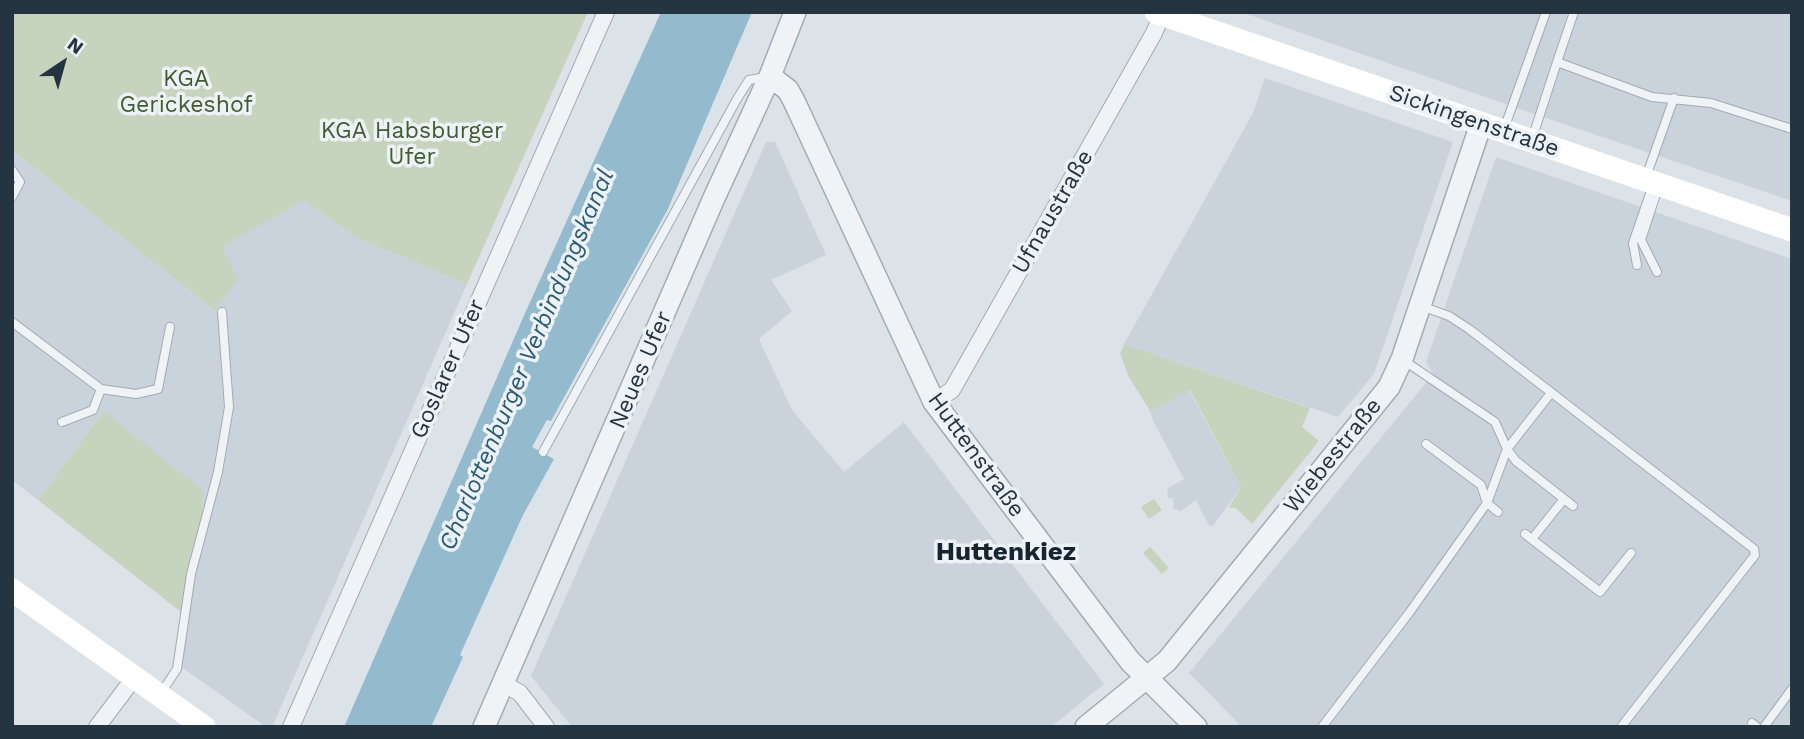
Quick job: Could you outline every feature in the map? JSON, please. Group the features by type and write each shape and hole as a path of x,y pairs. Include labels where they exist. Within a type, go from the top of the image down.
{"main road":[{"name":"Sickingenstraße","path":"1159,13 1792,230"},
{"path":"12,590 204,727"}],"street":[{"name":"Goslarer Ufer","path":"291,727 606,12"},
{"name":"Neues Ufer","path":"484,727 796,12"},
{"name":"Ufnaustraße","path":"934,402 952,390 1154,33 1159,13"},
{"name":"Huttenstraße","path":"770,76 788,90 794,101 934,402 1122,650 1195,727"},
{"name":"Wiebestraße","path":"1086,727 1147,678 1175,651 1389,387 1402,359 1481,124"},
{"path":"97,727 134,678"},
{"path":"504,684 520,693 546,727"}],"lane":[{"path":"1503,131 1546,12"},
{"path":"1531,141 1574,12"},
{"path":"1557,62 1652,97 1711,103 1792,129"},
{"path":"543,452 737,99 749,80 770,76"},
{"path":"1657,272 1641,240 1674,98"},
{"path":"12,170 20,182 12,197"},
{"path":"1637,265 1633,243 1653,183"},
{"path":"1420,306 1449,316 1754,549 1755,555 1621,727"},
{"path":"159,696 177,669 191,574 218,472 229,407 222,312"},
{"path":"12,322 101,389 136,394 158,388 170,327"},
{"path":"1402,359 1495,422 1507,449 1516,461 1573,506"},
{"path":"62,422 93,410 101,389"},
{"path":"1322,727 1409,613 1487,503 1507,449 1551,393"},
{"path":"1426,444 1481,485 1487,503 1498,512"},
{"path":"1563,499 1528,536 1600,592 1631,553"},
{"path":"1764,727 1792,689"}],"shaded area":[{"path":"1241,12 1792,12 1792,201 1540,116"},
{"path":"1265,78 1453,142 1374,374 1338,417 1124,344 1253,113"},
{"path":"766,142 775,142 826,255 771,280 792,311 759,339 792,410 844,472 904,422 1104,684 1051,727 572,727 531,676"},
{"path":"12,150 215,311 221,247 304,200 357,238 467,284 272,727 266,727 174,662 189,568 204,516 201,504 104,411 38,500 12,480"},
{"path":"1496,157 1792,259 1792,727 1242,727 1189,673 1433,374 1426,362"},
{"path":"1189,390 1241,487 1213,526 1209,526 1196,500 1180,512 1178,509 1174,510 1173,500 1168,498 1167,489 1184,479 1150,411"}],"green space":[{"path":"12,12 588,12 467,284 357,238 304,200 222,247 238,279 215,311 12,150"},
{"path":"1124,344 1310,408 1302,427 1319,441 1252,524 1237,509 1229,507 1241,487 1190,390 1150,411 1129,377 1120,354"},
{"path":"104,411 204,492 201,504 204,516 181,612 38,500"},
{"path":"1154,499 1162,510 1149,519 1141,507"},
{"path":"1150,547 1169,568 1162,574 1143,553"}],"water":[{"name":"Charlottenburger Verbindungskanal","path":"661,12 752,12 667,211 551,422 547,420 533,447 554,459 523,515 431,727 344,727 526,311"}],"pier":[{"path":"683,182 670,213 554,423 548,424 537,445 555,456 554,459 532,447 547,420 551,421"}],"district":[{"name":"Huttenkiez","path":"1006,552"}],"park label":[{"name":"KGA Gerickeshof","path":"186,92"},
{"name":"KGA Habsburger Ufer","path":"412,144"}]}
